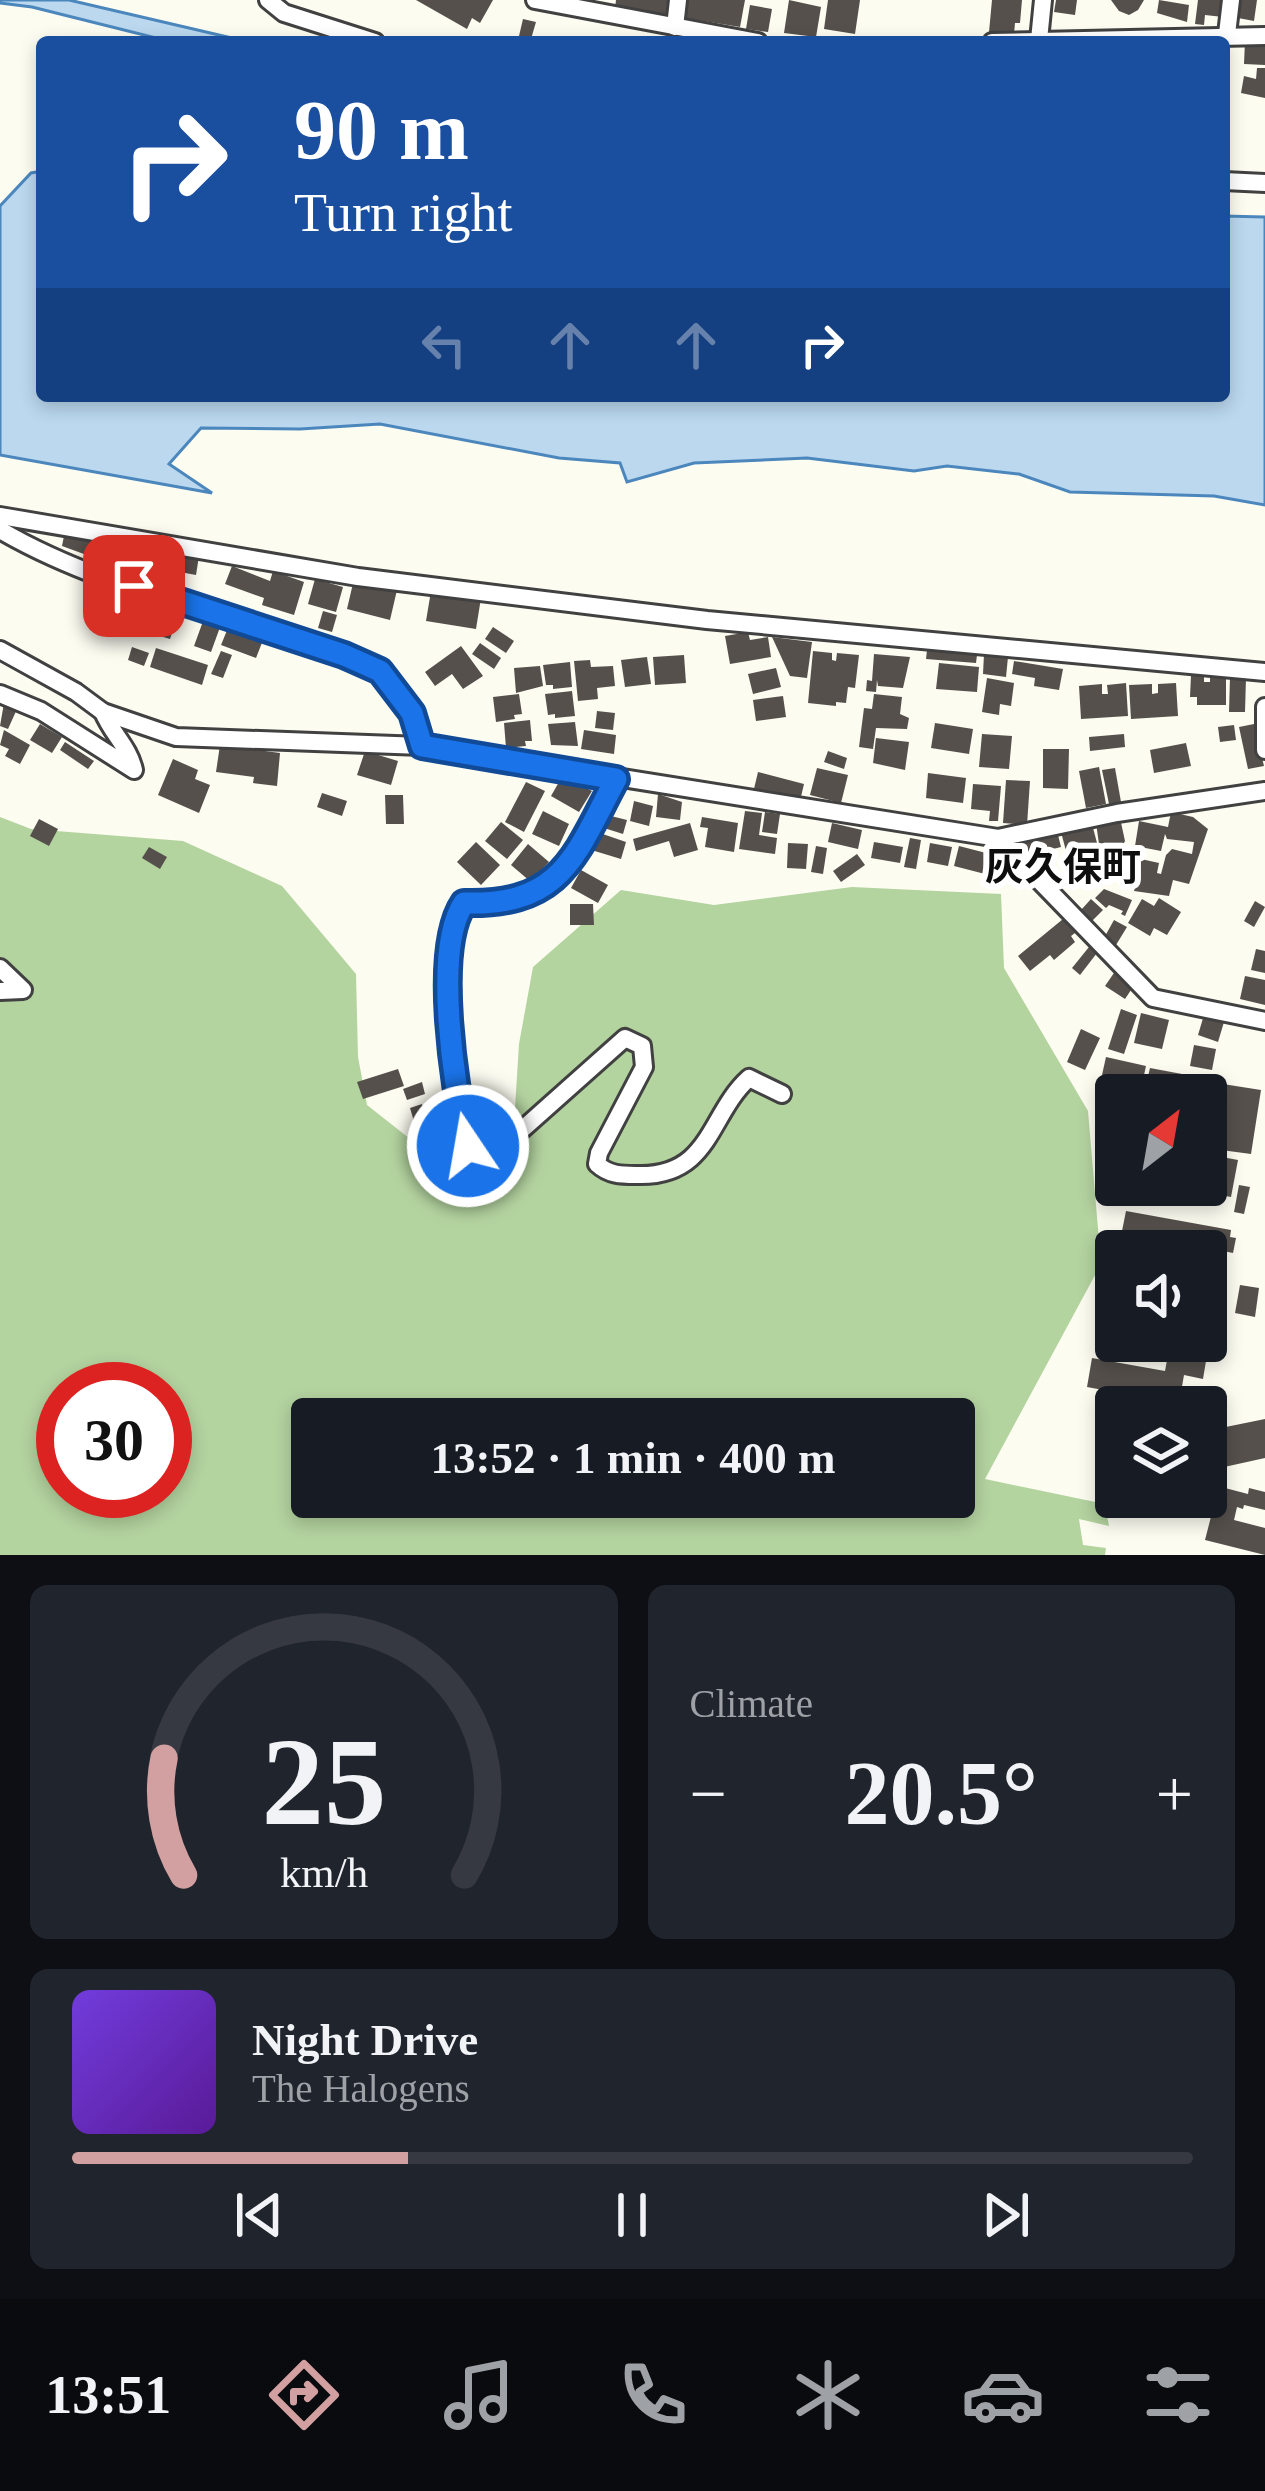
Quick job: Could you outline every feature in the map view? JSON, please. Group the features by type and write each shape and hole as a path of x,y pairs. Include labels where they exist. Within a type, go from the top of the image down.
{"street":[{"path":"268,0 284,13 356,36"},
{"path":"535,0 725,36"},
{"path":"675,27 678,0"},
{"path":"1040,36 1043,0"},
{"path":"1227,34 1231,0"},
{"path":"1165,36 1265,36"},
{"path":"1230,182 1265,183"},
{"path":"0,515 381,580 707,620 1265,672"},
{"path":"0,530 70,563 380,671 412,713 422,746"},
{"path":"0,650 103,712 176,737 422,746 998,838 1118,813 1265,791"},
{"path":"0,694 41,711 134,770 130,751 103,712"},
{"path":"1265,707 1265,749"},
{"path":"616,779 573,859 549,884 524,899 464,903 454,917 449,946 455,1094 468,1146 482,1153 516,1136 626,1038 642,1046 644,1067 599,1153 596,1164 605,1172 652,1175 672,1172 689,1161 749,1078 782,1094"},
{"path":"998,838 1153,998 1265,1021"},
{"path":"0,968 23,990 0,992"}],"green space":[{"path":"0,817 31,829 183,841 282,886 356,974 358,1057 367,1105 428,1153 512,1155 519,1044 533,967 621,890 714,905 852,887 1001,894 1004,968 1088,1111 1098,1230 1095,1275 985,1479 1095,1502 1095,1518 1108,1518 1109,1526 1079,1519 1083,1545 1106,1548 1105,1555 0,1555"}],"water":[{"path":"69,0 223,36 148,36 0,3"},
{"path":"36,172 36,402 1230,402 1230,216 1265,217 1265,505 1214,496 1070,492 1019,474 947,466 914,471 807,458 694,463 627,482 620,463 559,458 380,424 201,428 169,464 212,493 0,455 0,206"}],"building":[{"path":"416,0 493,0 480,23 472,18 467,29"},
{"path":"616,0 670,0 668,15 615,8"},
{"path":"688,0 745,0 740,27 685,18"},
{"path":"789,0 821,7 816,36 784,33"},
{"path":"828,0 860,0 855,34 824,29"},
{"path":"992,0 1022,0 1014,34 989,32"},
{"path":"1056,0 1077,0 1075,15 1054,12"},
{"path":"1111,0 1144,0 1129,15"},
{"path":"1159,0 1189,5 1187,22 1157,13"},
{"path":"1198,0 1225,0 1223,17 1205,15 1204,25 1195,24"},
{"path":"1240,0 1257,0 1254,21 1238,18"},
{"path":"750,5 772,9 768,32 746,29"},
{"path":"523,19 536,22 532,36 519,36"},
{"path":"1245,41 1265,42 1265,65 1244,64"},
{"path":"1257,68 1265,68 1265,98 1241,93 1244,76 1256,79"},
{"path":"65,531 95,537 92,557 62,546"},
{"path":"158,549 199,556 196,575 180,572 181,566 156,562"},
{"path":"232,566 270,581 273,571 304,582 294,615 262,605 264,598 225,584"},
{"path":"315,579 343,587 336,612 308,604"},
{"path":"354,579 397,590 390,620 347,609"},
{"path":"431,591 481,598 476,629 426,621"},
{"path":"126,595 159,606 151,631 145,629 143,637 115,629"},
{"path":"164,599 181,605 170,639 153,634"},
{"path":"323,611 337,615 332,632 318,628"},
{"path":"206,613 223,619 211,652 194,646"},
{"path":"230,623 265,635 256,658 221,645"},
{"path":"493,627 514,641 506,653 485,639"},
{"path":"748,632 750,640 768,637 771,657 730,664 725,636"},
{"path":"772,637 812,642 807,678 790,676"},
{"path":"480,643 501,658 494,669 472,654"},
{"path":"461,646 483,676 463,689 452,674 435,686 425,672"},
{"path":"132,647 149,653 144,666 128,660"},
{"path":"156,648 208,665 202,685 150,667"},
{"path":"927,650 977,655 976,663 926,659"},
{"path":"221,651 232,655 223,678 211,674"},
{"path":"813,651 832,653 836,661 837,653 859,655 855,688 848,687 846,703 808,703"},
{"path":"874,654 910,657 903,688 878,686 877,680 876,692 866,691 867,680 872,681"},
{"path":"984,654 1008,657 1006,677 983,674"},
{"path":"684,655 686,683 655,685 653,657"},
{"path":"647,657 651,684 625,687 621,660"},
{"path":"590,660 591,667 613,666 615,686 597,688 598,699 578,701 574,661"},
{"path":"1014,661 1063,669 1059,690 1034,686 1035,678 1012,674"},
{"path":"570,662 572,687 546,685 543,665"},
{"path":"939,663 979,667 977,692 936,689"},
{"path":"540,666 543,686 516,693 514,668"},
{"path":"776,668 781,687 753,694 748,674"},
{"path":"1191,675 1204,676 1204,682 1226,677 1226,705 1197,705 1197,697 1190,697"},
{"path":"1230,677 1246,678 1245,712 1229,712"},
{"path":"987,678 1014,683 1011,706 1000,704 999,715 982,712"},
{"path":"1126,683 1128,716 1081,719 1079,686 1102,684 1102,694 1108,694 1107,685"},
{"path":"1176,683 1178,716 1131,719 1129,685 1152,684 1152,694 1158,693 1158,684"},
{"path":"572,691 575,716 548,715 545,694"},
{"path":"519,694 522,714 496,722 493,697"},
{"path":"874,694 902,697 900,714 909,718 907,729 876,728 873,749 859,747 864,708 872,709"},
{"path":"783,696 786,717 756,721 753,700"},
{"path":"4,703 17,709 8,729 0,726"},
{"path":"597,711 615,713 613,730 595,728"},
{"path":"530,720 532,741 506,748 504,723"},
{"path":"575,722 578,746 551,745 548,724"},
{"path":"935,723 973,729 969,754 931,748"},
{"path":"40,724 62,737 52,753 30,740"},
{"path":"1254,724 1264,766 1248,769 1239,727"},
{"path":"1234,725 1236,740 1220,742 1218,727"},
{"path":"4,730 30,745 20,764 5,756 9,749 0,745"},
{"path":"584,730 616,735 614,754 581,749"},
{"path":"982,734 1012,736 1009,769 979,767"},
{"path":"1124,734 1125,747 1090,751 1089,737"},
{"path":"876,738 909,742 905,770 873,763"},
{"path":"65,742 94,761 88,769 60,750"},
{"path":"1186,743 1191,766 1154,773 1150,750"},
{"path":"220,745 280,753 277,786 253,783 254,777 216,772"},
{"path":"1043,749 1069,749 1068,789 1043,788"},
{"path":"365,751 398,761 391,785 357,775"},
{"path":"828,751 847,758 844,769 824,762"},
{"path":"173,759 198,770 195,779 210,785 199,813 158,795"},
{"path":"1099,767 1106,804 1086,808 1079,771"},
{"path":"817,768 848,775 841,803 810,795"},
{"path":"1115,768 1121,802 1109,804 1102,770"},
{"path":"758,772 804,784 799,805 753,793"},
{"path":"928,773 966,778 963,803 926,798"},
{"path":"563,775 592,791 579,812 551,796"},
{"path":"1006,780 1030,781 1027,825 1003,823"},
{"path":"526,782 545,791 524,832 505,822"},
{"path":"973,784 1001,786 998,821 989,821 990,811 971,809"},
{"path":"322,793 347,801 342,816 317,807"},
{"path":"658,794 682,802 680,820 656,817"},
{"path":"385,795 403,795 404,824 386,824"},
{"path":"634,801 653,806 649,826 630,821"},
{"path":"543,811 569,824 559,846 532,834"},
{"path":"745,811 762,813 759,835 777,838 775,854 739,849"},
{"path":"765,812 780,814 777,834 762,832"},
{"path":"1171,812 1193,817 1208,829 1189,884 1173,880 1169,896 1134,891 1138,878 1119,874 1123,855 1159,863 1157,873 1161,874 1172,849 1192,854 1194,842 1167,839 1165,834 1161,851 1135,846 1139,821 1168,827"},
{"path":"607,815 627,820 623,834 604,828"},
{"path":"702,817 738,823 734,852 705,847 708,828 700,827"},
{"path":"1120,818 1125,841 1117,855 1099,844 1096,823"},
{"path":"39,819 58,829 49,846 30,836"},
{"path":"501,822 523,840 507,859 485,841"},
{"path":"690,823 698,850 674,857 669,841 636,851 633,839"},
{"path":"832,823 862,830 858,849 828,842"},
{"path":"1092,824 1097,843 1066,851 1061,832"},
{"path":"594,831 626,842 621,859 588,849"},
{"path":"1057,831 1061,847 1025,856 1021,840"},
{"path":"910,838 921,840 916,869 904,867"},
{"path":"476,842 500,865 481,885 457,862"},
{"path":"874,842 903,847 900,863 871,858"},
{"path":"788,843 808,844 806,869 787,868"},
{"path":"930,843 952,847 948,866 927,862"},
{"path":"528,844 549,862 531,882 511,865"},
{"path":"816,846 827,848 823,874 811,872"},
{"path":"959,846 990,854 985,874 954,866"},
{"path":"149,847 167,857 160,869 142,858"},
{"path":"857,854 865,865 841,882 833,871"},
{"path":"581,870 608,885 598,903 571,888"},
{"path":"1104,889 1132,900 1125,916 1095,898"},
{"path":"1159,898 1181,912 1167,935 1154,928 1150,936 1128,923 1142,899 1154,906"},
{"path":"1091,899 1103,910 1092,921 1081,910"},
{"path":"1255,901 1265,907 1254,927 1244,921"},
{"path":"570,904 593,904 594,925 570,925"},
{"path":"1063,919 1075,933 1071,936 1075,942 1054,960 1050,955 1030,971 1018,956"},
{"path":"1114,920 1127,927 1116,945 1104,938"},
{"path":"1089,947 1097,953 1080,975 1072,968"},
{"path":"1256,949 1265,951 1265,973 1251,970"},
{"path":"1116,970 1135,984 1125,999 1105,986"},
{"path":"1245,976 1265,980 1265,1005 1240,999"},
{"path":"1121,1009 1137,1015 1124,1054 1108,1049"},
{"path":"1141,1013 1169,1020 1162,1049 1134,1043"},
{"path":"1204,1015 1224,1022 1218,1042 1198,1035"},
{"path":"1081,1029 1100,1038 1085,1070 1067,1062"},
{"path":"1194,1045 1216,1049 1212,1070 1190,1066"},
{"path":"1106,1057 1146,1066 1144,1074 1102,1074"},
{"path":"1150,1068 1182,1074 1149,1074"},
{"path":"398,1069 404,1086 363,1099 357,1082"},
{"path":"422,1082 425,1094 407,1100 403,1089"},
{"path":"1227,1085 1261,1090 1251,1154 1227,1151"},
{"path":"422,1104 430,1131 418,1135 410,1108"},
{"path":"1227,1158 1238,1160 1231,1197 1227,1196"},
{"path":"1239,1185 1250,1187 1244,1214 1234,1212"},
{"path":"1126,1211 1231,1230 1230,1237 1236,1238 1233,1253 1227,1252 1227,1230 1122,1230"},
{"path":"1240,1285 1259,1288 1255,1317 1235,1313"},
{"path":"1092,1358 1165,1371 1167,1362 1206,1362 1203,1379 1184,1375 1182,1386 1087,1387"},
{"path":"1265,1419 1265,1458 1227,1466 1227,1427"},
{"path":"1227,1489 1265,1492 1265,1510 1237,1507 1234,1520 1265,1528 1265,1555 1205,1540 1211,1518 1227,1518"}],"district":[{"name":"灰久保町","path":"1063,866"}],"route":[{"path":"134,586 380,671 412,713 422,746 616,779 573,859 549,884 524,899 464,903 454,917 449,946 455,1094 468,1146"}]}
